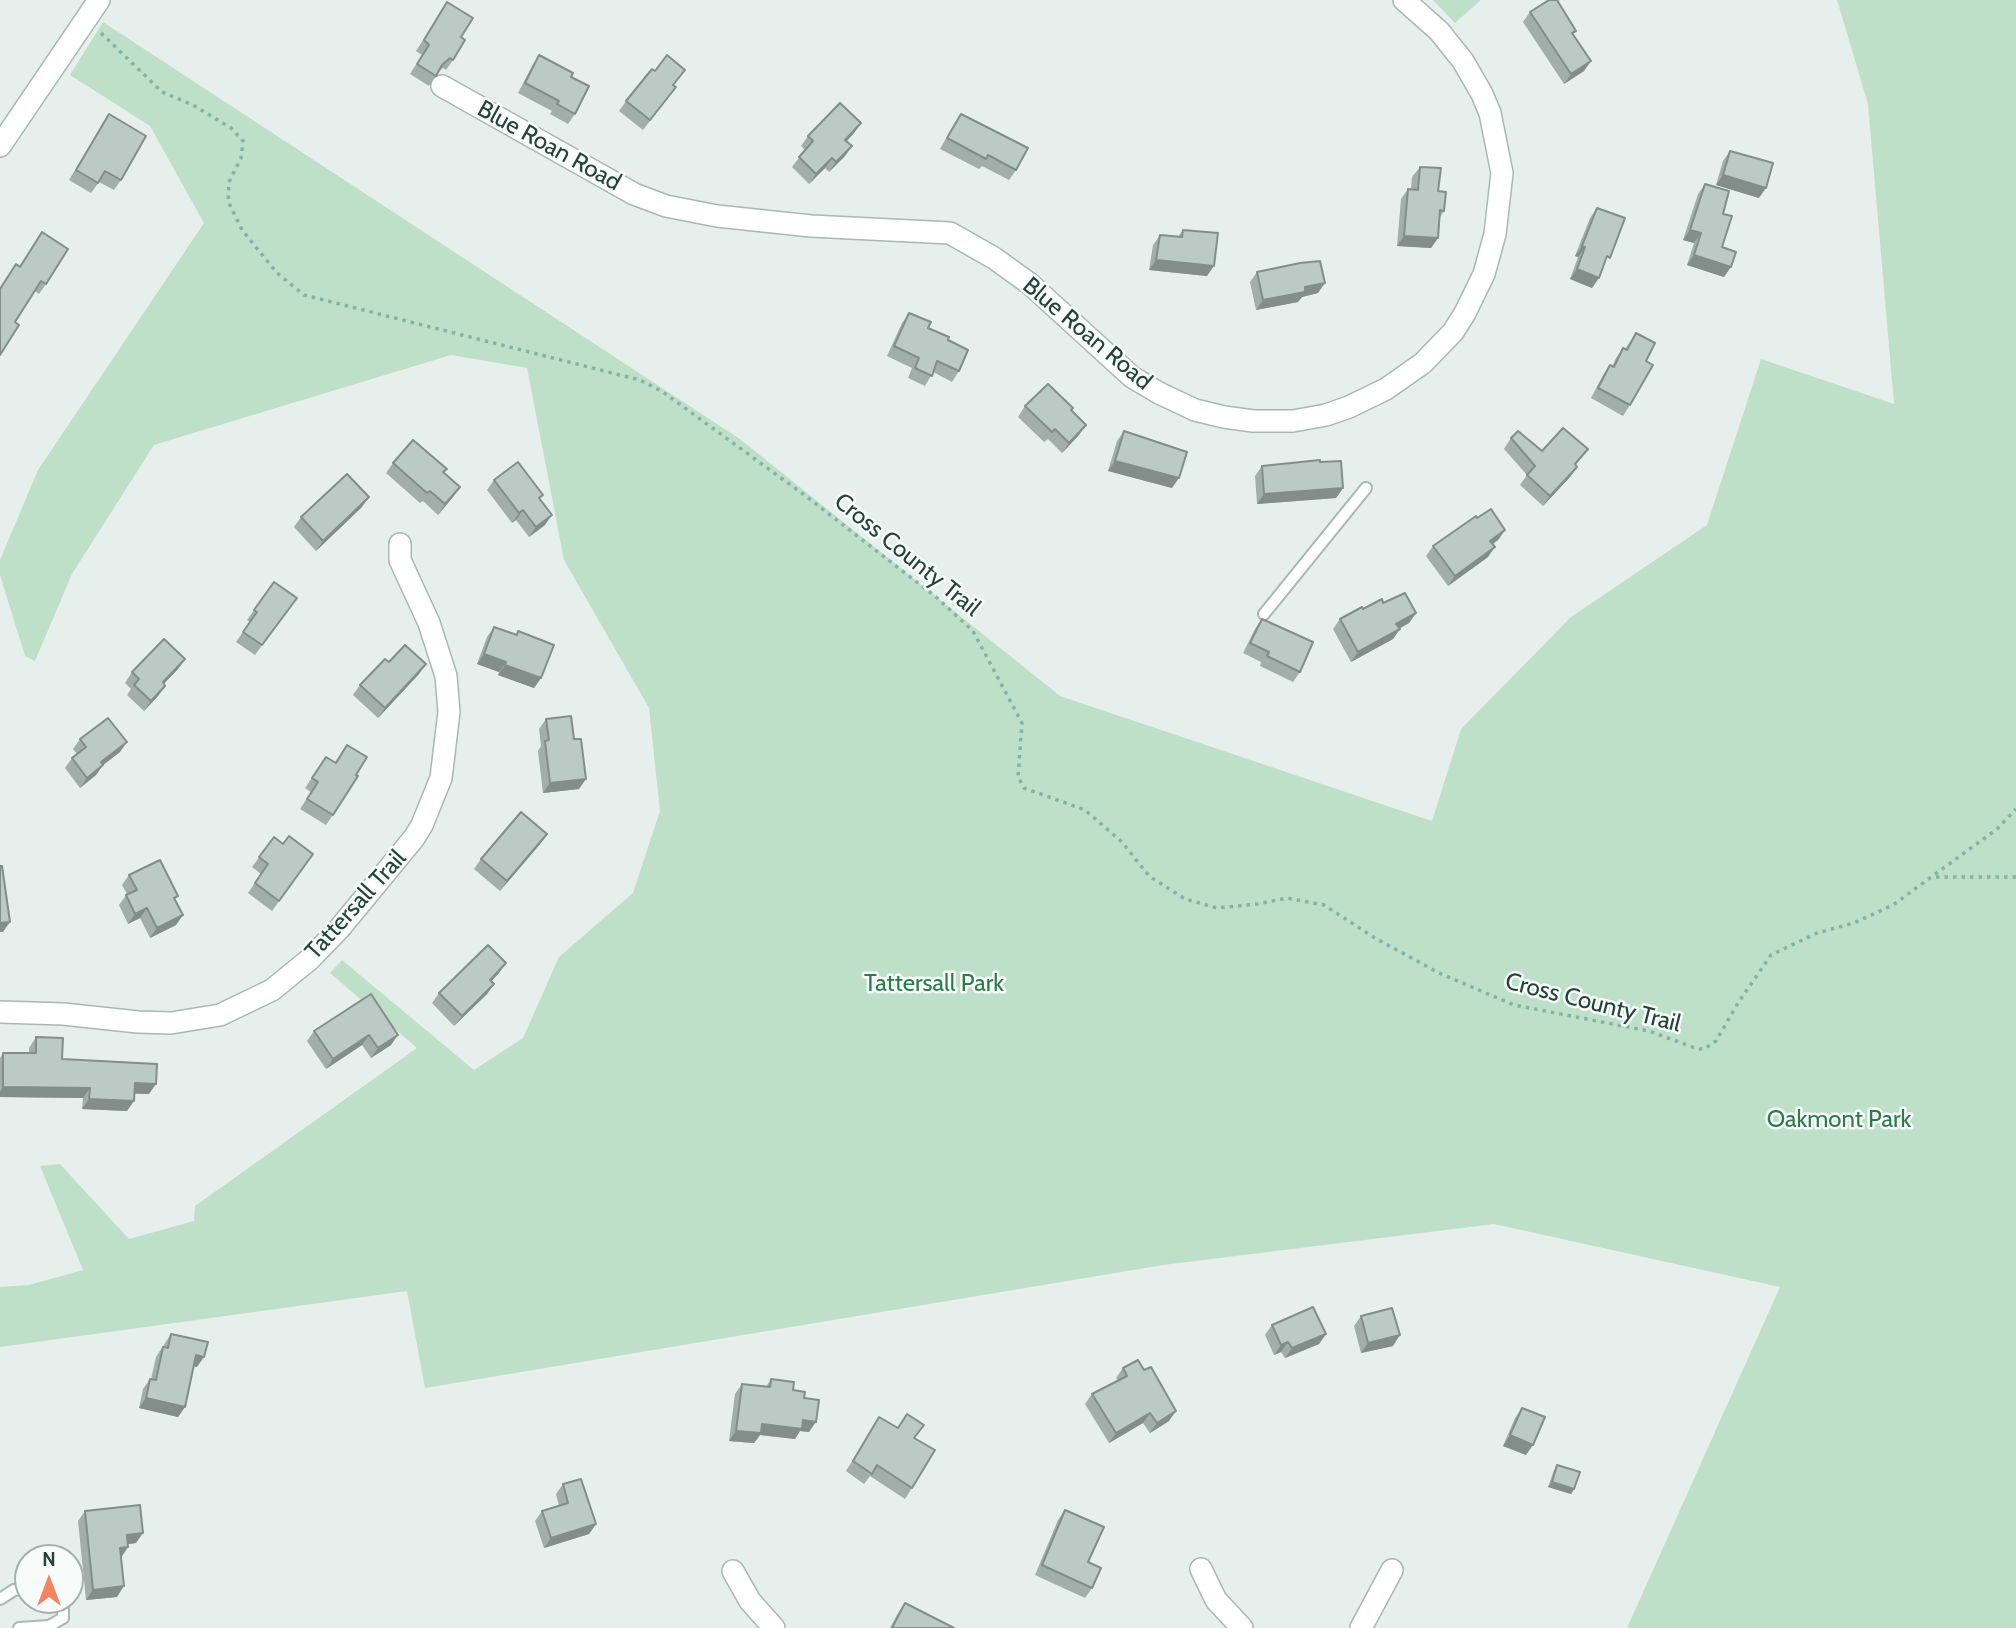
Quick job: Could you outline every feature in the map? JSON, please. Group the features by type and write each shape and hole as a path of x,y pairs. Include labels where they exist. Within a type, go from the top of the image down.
{"street":[{"path":"0,146 99,0"},
{"name":"Blue Roan Road","path":"442,86 634,194 666,206 717,216 811,226 950,233 994,258 1030,284 1132,377 1158,393 1195,410 1224,417 1253,421 1293,421 1326,415 1349,407 1386,389 1423,363 1453,331 1465,313 1484,274 1495,234 1502,173 1486,104 1463,61 1439,31 1404,0"},
{"name":"Tattersall Trail","path":"0,1012 171,1023 220,1015 272,990 310,959 348,919 414,838 441,778 449,712 446,676 429,623 400,561 400,544"},
{"path":"1200,1569 1216,1600 1242,1628"},
{"path":"1361,1628 1392,1570"},
{"path":"733,1571 750,1601 774,1628"}],"lane":[{"path":"1264,614 1366,488"},
{"path":"19,1628 49,1626 62,1618 62,1614"}],"path":[{"name":"Cross County Trail","path":"86,20 162,92 193,105 231,128 243,141 241,158 229,182 228,201 242,230 277,273 304,295 640,380 663,392 807,497 936,597 974,631 1022,723 1018,778 1024,788 1085,810 1122,842 1149,876 1185,899 1217,908 1287,898 1324,905 1375,938 1438,973 1514,1005 1649,1031 1704,1049 1716,1041 1771,955 1817,933 1854,923 1893,905 1997,829 2016,809"},
{"path":"1934,877 2016,877"}],"green space":[{"path":"1433,0 1481,0 1455,23"},
{"name":"Tattersall Park","path":"1837,0 2016,0 2016,1628 1627,1628 1780,1287 1494,1224 1163,1265 425,1388 407,1291 0,1347 0,1287 29,1285 83,1270 40,1166 60,1164 129,1239 194,1221 195,1206 417,1048 330,973 342,960 474,1070 523,1038 559,957 633,893 660,811 649,708 564,560 527,368 451,355 154,445 72,574 35,661 25,656 0,575 0,560 38,470 204,223 150,126 70,75 103,22 740,439 1060,696 1432,821 1461,729 1571,617 1707,525 1761,359 1894,404 1868,104"}],"building":[{"path":"1549,0 1557,0 1576,31 1572,33 1591,61 1571,74 1530,12"},
{"path":"447,2 473,18 461,37 465,40 453,60 450,58 442,65 436,76 417,64 429,45 424,40"},
{"path":"539,55 573,73 571,77 589,86 575,114 557,104 559,101 525,83"},
{"path":"667,55 685,70 673,85 676,87 650,120 626,101"},
{"path":"840,103 861,123 845,140 852,146 836,162 832,158 816,174 799,157 813,141 808,136"},
{"path":"109,114 146,136 121,180 105,171 98,183 76,170"},
{"path":"961,114 1028,148 1016,170 988,155 986,159 947,138"},
{"path":"1730,151 1773,163 1766,188 1723,175"},
{"path":"1420,167 1441,168 1438,191 1446,192 1444,211 1440,210 1438,238 1404,236 1408,189 1418,190"},
{"path":"1705,184 1729,191 1723,214 1732,216 1722,247 1736,252 1731,267 1694,255 1701,233 1690,230"},
{"path":"1597,208 1625,218 1610,258 1607,256 1599,278 1577,269 1585,247 1582,246"},
{"path":"1183,230 1218,233 1214,266 1156,260 1160,235 1182,237"},
{"path":"42,232 68,249 46,284 41,281 15,322 19,325 0,355 0,289 16,264 20,267"},
{"path":"1320,261 1325,283 1305,287 1305,292 1263,300 1257,272"},
{"path":"909,313 931,322 928,328 949,337 948,340 968,350 959,371 937,361 932,376 915,368 919,358 894,346"},
{"path":"1636,333 1655,343 1646,361 1653,365 1630,405 1598,388 1610,365 1614,367 1623,348 1627,350"},
{"path":"1048,384 1086,425 1069,443 1055,429 1052,432 1025,406"},
{"path":"1563,428 1588,449 1575,464 1577,467 1550,496 1527,475 1535,466 1511,438 1518,431 1542,451"},
{"path":"1124,431 1187,452 1179,478 1115,461"},
{"path":"413,440 447,469 443,472 460,487 445,504 430,491 427,493 393,463"},
{"path":"1320,460 1341,461 1343,488 1264,494 1262,466"},
{"path":"518,462 543,495 539,498 552,515 536,527 523,510 519,513 494,480"},
{"path":"347,474 369,497 323,541 301,517"},
{"path":"1491,509 1505,530 1490,541 1495,547 1455,576 1433,546 1476,516 1477,518"},
{"path":"274,582 297,598 262,645 243,632 257,612 254,610"},
{"path":"1405,593 1416,613 1396,624 1400,629 1358,652 1340,619 1382,599 1383,603"},
{"path":"1262,619 1313,642 1300,672 1267,656 1269,652 1250,643"},
{"path":"494,627 517,635 518,631 554,645 541,678 484,654"},
{"path":"164,639 185,659 163,682 165,686 151,701 134,685 139,679 132,672"},
{"path":"405,645 426,664 385,708 360,685 385,659 389,662"},
{"path":"571,716 574,739 581,739 586,779 550,783 545,741 549,740 546,719"},
{"path":"108,718 127,742 101,762 103,765 87,778 72,758 86,747 80,739"},
{"path":"347,745 367,757 333,815 307,799 318,782 312,778 326,757 336,763"},
{"path":"521,812 547,834 507,881 481,859"},
{"path":"289,836 313,854 279,901 255,883 268,864 259,857 274,837 283,844"},
{"path":"160,860 178,896 174,898 183,915 157,928 147,908 135,914 126,895 137,890 129,875"},
{"path":"0,866 10,922 0,923"},
{"path":"488,945 506,963 490,980 494,984 462,1016 439,993"},
{"path":"371,994 398,1035 378,1048 369,1035 333,1059 314,1031"},
{"path":"36,1037 63,1038 62,1059 157,1064 156,1084 135,1083 134,1101 89,1099 90,1088 3,1087 3,1053 36,1053"},
{"path":"1313,1307 1326,1334 1292,1348 1288,1342 1281,1345 1272,1325"},
{"path":"1392,1308 1400,1335 1368,1343 1361,1316"},
{"path":"171,1334 208,1342 204,1357 196,1355 185,1407 146,1398 150,1379 156,1380 163,1347 168,1348"},
{"path":"1138,1360 1144,1370 1151,1367 1176,1411 1157,1423 1150,1413 1116,1433 1092,1394 1127,1376 1123,1368"},
{"path":"771,1379 794,1382 793,1390 805,1392 804,1398 819,1400 816,1422 803,1420 802,1429 762,1424 761,1433 736,1431 742,1384 770,1387"},
{"path":"1522,1408 1545,1417 1533,1445 1510,1435"},
{"path":"907,1414 924,1425 914,1438 935,1450 912,1488 877,1465 872,1474 853,1461 879,1417 898,1428"},
{"path":"1557,1465 1580,1472 1574,1489 1552,1482"},
{"path":"581,1479 596,1524 551,1538 542,1511 568,1503 563,1484"},
{"path":"140,1505 143,1533 127,1535 128,1547 120,1548 124,1586 93,1590 85,1511"},
{"path":"1065,1510 1104,1527 1088,1562 1101,1568 1092,1588 1042,1565"},
{"path":"905,1603 954,1628 892,1628"}],"park label":[{"name":"Oakmont Park","path":"1839,1120"}]}
